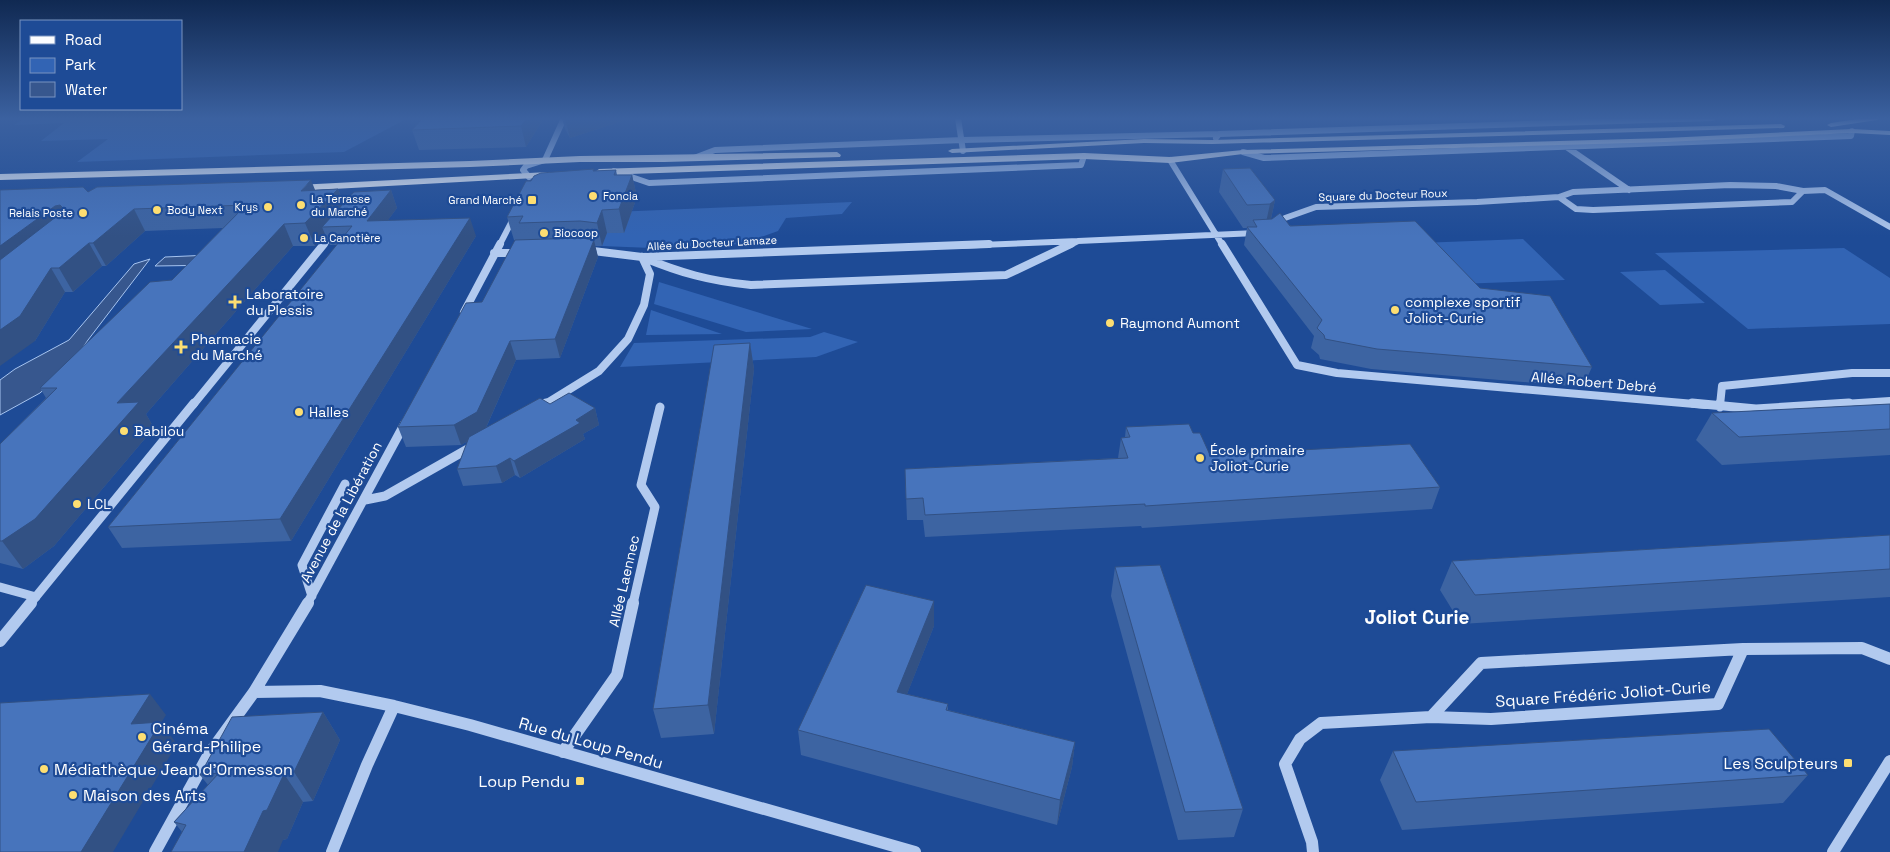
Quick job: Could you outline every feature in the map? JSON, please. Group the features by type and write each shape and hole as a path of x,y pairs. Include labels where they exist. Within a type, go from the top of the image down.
{"main road":[{"path":"0,177 545,160 701,158"},
{"path":"594,172 1029,158"},
{"path":"1127,158 1170,160 1185,158"},
{"path":"533,177 545,160"},
{"path":"378,183 392,166"},
{"path":"290,188 555,175"}],"street":[{"path":"1582,158 1629,190"},
{"path":"531,186 533,177 523,170 526,166 545,160"},
{"path":"1170,160 1214,233"},
{"path":"366,196 378,183"},
{"name":"Square du Docteur Roux","path":"1214,233 1267,232 1285,218 1316,207 1477,202 1559,196 1574,192 1730,185 1825,190 1890,228"},
{"path":"1559,196 1576,209 1593,210 1792,202 1803,190"},
{"path":"457,324 518,209"},
{"path":"0,641 343,222"},
{"name":"Allée du Docteur Lamaze","path":"642,257 1078,241 1214,233"},
{"name":"Allée Robert Debré","path":"1214,233 1297,365 1337,373 1720,407 1756,409 1890,401"},
{"name":"Allée du Docteur Lamaze","path":"642,257 674,270 717,282 751,285 1006,275 1078,241"},
{"path":"532,412 599,371 628,339 644,305 650,274 642,257 576,251"},
{"path":"494,253 528,253"},
{"path":"1720,407 1722,386 1890,372"},
{"name":"Allée Laennec","path":"563,752 617,675 655,507 640,485 660,407"},
{"name":"Avenue de la Libération","path":"155,852 209,754 254,692 312,596 411,412"},
{"path":"365,500 385,496 480,442"},
{"path":"312,596 302,565 345,484"},
{"path":"0,587 36,596"},
{"path":"1431,717 1481,663 1743,649 1862,648 1890,659"},
{"name":"Square Frédéric Joliot-Curie","path":"1313,852 1312,842 1285,764 1300,739 1321,723 1431,717 1491,719 1718,704 1743,649"},
{"name":"Rue du Loup Pendu","path":"254,692 320,691 394,706 470,725 915,852"},
{"path":"332,852 394,706"},
{"path":"1833,852 1887,777 1890,761"}],"green space":[{"path":"83,158 190,158 77,162"},
{"path":"852,202 842,214 786,218 778,231 742,244 652,248 601,246 613,212"},
{"path":"1523,239 1565,280 1458,284 1420,243"},
{"path":"1844,248 1890,278 1890,324 1748,329 1655,253"},
{"path":"1665,270 1705,303 1660,305 1620,272"},
{"path":"659,282 812,329 746,332 654,304"},
{"path":"651,310 722,334 646,335"},
{"path":"824,332 858,342 816,357 620,367 634,343 810,337"}],"water":[{"path":"233,254 224,265 155,266 165,257"},
{"path":"150,259 71,365 40,393 0,415 0,380 15,369 69,340 134,264"}],"building":[{"path":"1250,168 1275,200 1270,204 1247,205 1223,169"},
{"path":"594,169 593,171 616,170 614,175 632,175 619,209 602,210 597,223 580,221 519,223 523,216 507,217 526,181 531,181 534,176 541,173"},
{"path":"311,180 301,191 338,189 305,223 284,224 117,403 139,402 35,519 0,541 0,444 57,388 40,388 150,282 172,280 246,205 134,209 59,268 51,268 20,316 0,330 0,260 61,213 62,207 60,205 55,206 0,246 0,190 83,187 88,192 97,187"},
{"name":"Halles","path":"391,190 367,221 470,218 280,519 108,527 352,226 322,227 354,192"},
{"name":"complexe sportif Joliot-Curie","path":"1280,213 1290,226 1415,221 1480,288 1550,296 1592,367 1377,349 1325,339 1324,335 1317,328 1322,320 1247,227 1257,227 1253,220 1272,219"},
{"path":"582,238 594,240 555,339 510,341 477,412 454,425 398,427 466,303 482,302 515,240"},
{"path":"750,343 708,705 653,709 714,345"},
{"path":"569,393 595,408 576,420 580,423 514,461 510,458 496,466 457,469 469,437 540,398 550,404"},
{"path":"1890,404 1890,429 1739,437 1712,413"},
{"path":"1189,424 1193,433 1200,433 1210,455 1410,444 1440,487 1145,506 1145,504 925,515 923,498 906,499 905,469 1128,458 1121,438 1130,437 1126,427"},
{"path":"1890,535 1890,569 1475,595 1452,561"},
{"path":"1160,565 1243,809 1185,812 1115,567"},
{"path":"866,585 934,601 897,692 948,704 946,710 1075,742 1060,800 798,730"},
{"name":"Maison des Arts","path":"150,694 131,724 161,722 81,852 0,852 0,703"},
{"path":"323,712 294,772 284,774 267,810 263,811 244,852 171,852 186,825 174,822 219,773 200,775 232,717"},
{"path":"1769,729 1808,775 1416,802 1393,751"}],"place":[{"name":"Foncia","path":"593,196"},
{"name":"Grand Marché","path":"532,200"},
{"name":"La Terrasse du Marché","path":"301,205"},
{"name":"Krys","path":"268,207"},
{"name":"Body Next","path":"157,210"},
{"name":"Relais Poste","path":"83,213"},
{"name":"Biocoop","path":"544,233"},
{"name":"La Canotière","path":"304,238"},
{"name":"Laboratoire du Plessis","path":"235,302"},
{"name":"complexe sportif Joliot-Curie","path":"1395,310"},
{"name":"Raymond Aumont","path":"1110,323"},
{"name":"Pharmacie du Marché","path":"181,347"},
{"name":"Halles","path":"299,412"},
{"name":"Babilou","path":"124,431"},
{"name":"École primaire Joliot-Curie","path":"1200,458"},
{"name":"LCL","path":"77,504"},
{"name":"Cinéma Gérard-Philipe","path":"142,737"},
{"name":"Les Sculpteurs","path":"1848,763"},
{"name":"Médiathèque Jean d'Ormesson","path":"44,769"},
{"name":"Loup Pendu","path":"580,781"},
{"name":"Maison des Arts","path":"73,795"}],"district":[{"name":"Joliot Curie","path":"1417,617"}]}
